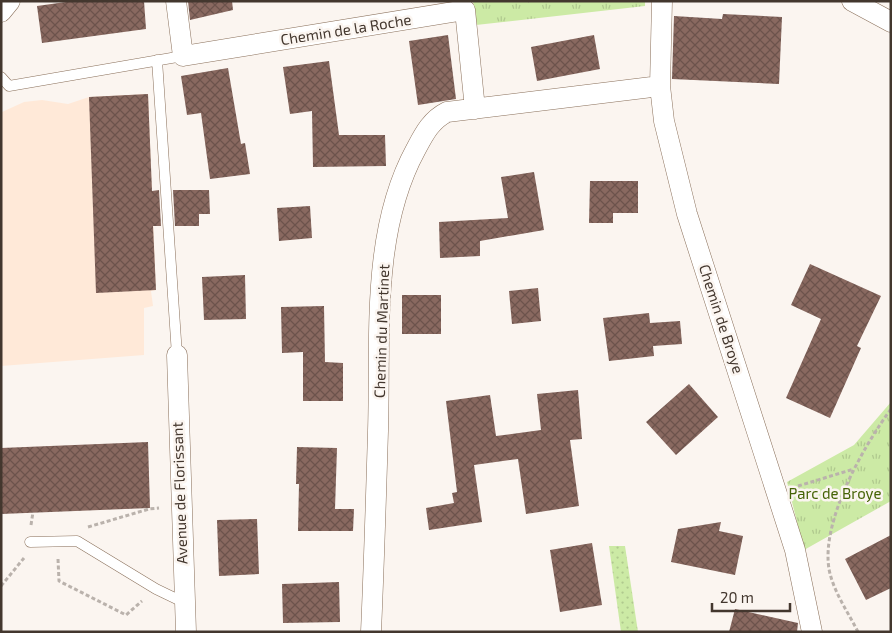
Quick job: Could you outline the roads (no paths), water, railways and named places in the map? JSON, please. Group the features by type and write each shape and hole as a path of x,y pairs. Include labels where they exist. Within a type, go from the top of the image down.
{"street":[{"path":"1,12 10,1"},
{"path":"176,1 183,56"},
{"name":"Chemin de Broye","path":"662,1 660,86 664,121 687,214 795,550 812,632"},
{"path":"852,1 891,22"},
{"name":"Chemin de la Roche","path":"183,56 465,10 474,109"},
{"name":"Chemin du Martinet","path":"372,632 381,356 381,285 390,223 400,184 426,131 437,117 442,115 474,109 660,86"},
{"name":"Avenue de Florissant","path":"177,355 186,632"}],"lane":[{"path":"1,78 9,86 183,56"},
{"path":"157,60 177,355"},
{"path":"30,542 77,541 156,589 184,602"}],"park label":[{"name":"Parc de Broye","path":"835,494"}]}
